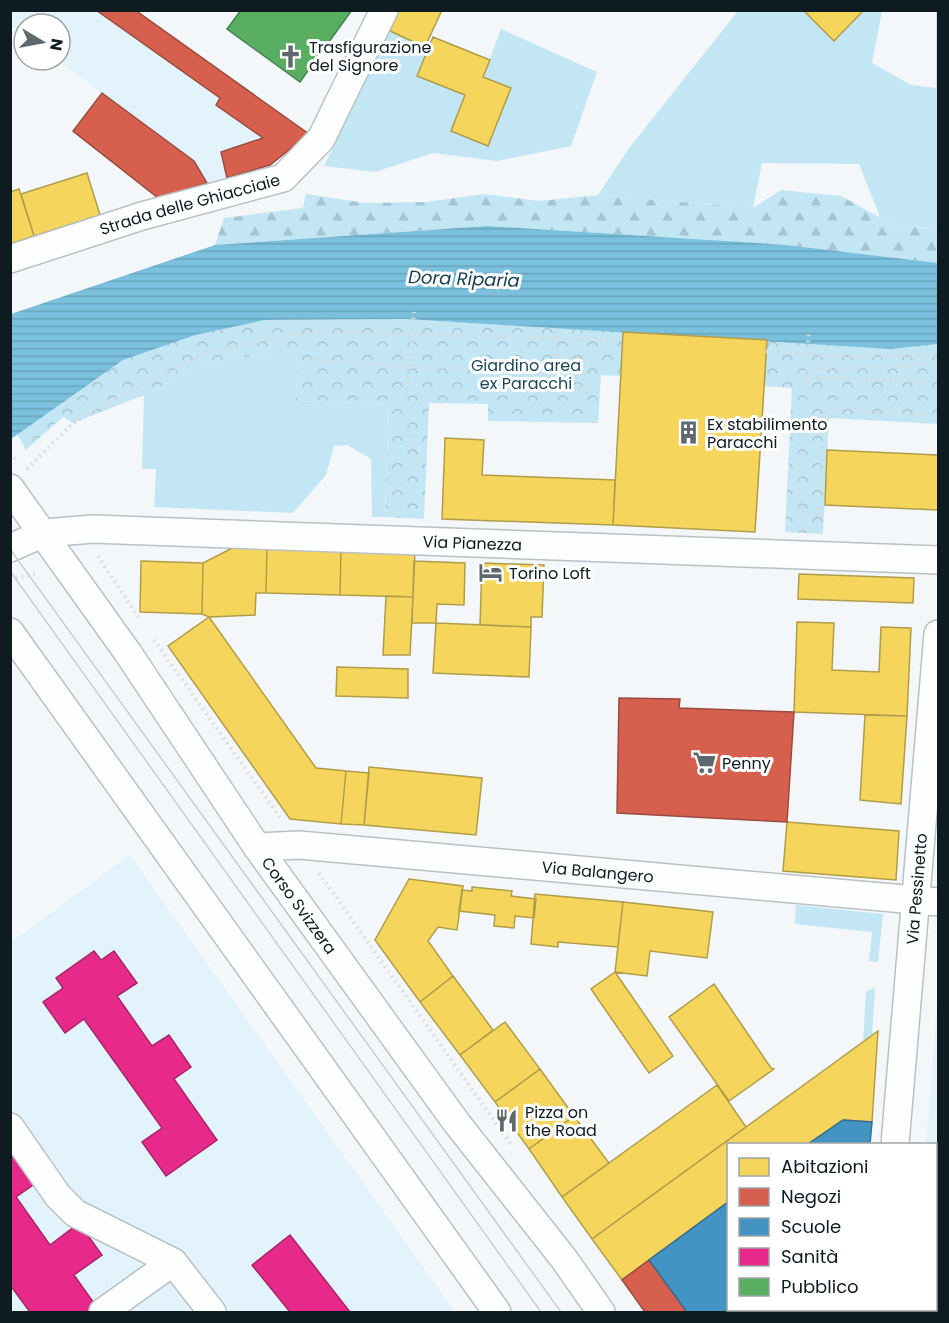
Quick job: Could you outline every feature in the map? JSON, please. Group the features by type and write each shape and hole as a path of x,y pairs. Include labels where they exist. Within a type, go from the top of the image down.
{"street":[{"name":"Strada delle Ghiacciaie","path":"10,258 142,216 283,178 321,139 384,10"},
{"name":"Corso Svizzera","path":"17,480 44,533 257,847 456,1122 564,1259 601,1312"},
{"name":"Via Pianezza","path":"10,548 44,533 93,529 939,560"},
{"name":"Via Pessinetto","path":"895,1143 926,901 939,634"},
{"path":"13,637 497,1312"},
{"name":"Via Balangero","path":"257,847 299,844 926,901"},
{"path":"10,1127 58,1196 75,1213 173,1262 212,1312"},
{"path":"104,1312 173,1262"}],"path":[{"path":"391,539 390,507 395,489 415,460 412,434 406,418 414,312"},
{"path":"809,330 806,375 807,432 797,486 810,556"},
{"path":"17,480 73,423 205,353 314,331 555,336 622,340"},
{"path":"555,336 554,356 584,357 583,390"},
{"path":"765,351 857,357 939,355"},
{"path":"820,355 819,368 939,364"},
{"path":"304,359 409,367 554,372 552,389 599,392"},
{"path":"841,369 841,379"},
{"path":"806,375 841,379 939,382"},
{"path":"810,556 824,413 828,409 939,415"},
{"path":"10,453 15,460"},
{"path":"102,561 144,626"},
{"path":"151,635 518,1154"}],"shaded area":[{"path":"11,11 135,11 309,134 270,165 207,183 194,160 72,71 72,12 12,12 11,26"},
{"path":"130,855 455,1312 11,1312 10,943"},
{"path":"938,992 938,1312 912,1312 937,1311 937,1143 926,1143"}],"green space":[{"path":"738,11 803,11 834,41 864,11 882,11 872,63 911,85 936,88 936,11 938,11 938,230 892,224 880,217 859,164 762,163 753,208 598,195 629,148"},
{"path":"501,29 597,72 571,146 497,161 433,153 375,172 324,166 390,31 428,49 417,76 465,95 451,131 488,146 511,88 483,77"},
{"path":"781,190 841,196 892,224 938,230 938,263 785,245 487,226 215,245 224,218 303,208 306,194 366,203 426,202 484,194 539,201 598,195 753,208"},
{"name":"Giardino area ex Paracchi","path":"406,319 623,332 621,376 601,375 598,423 488,421 488,404 429,403 424,519 385,517 389,404 296,401 298,352 273,352 208,363 144,395 73,423 63,417 26,450 17,434 123,360 195,334 265,320"},
{"path":"767,340 891,349 938,344 938,424 829,418 823,534 785,532 792,388 764,386"},
{"path":"273,352 298,352 296,401 389,404 385,517 372,517 371,459 347,445 334,446 326,475 293,513 154,507 156,469 142,469 144,395 208,363"},
{"path":"796,905 883,914 878,962 869,961 872,932 795,924"},
{"path":"875,987 872,1035 863,1042 866,992"}],"water":[{"name":"Dora Riparia","path":"487,226 786,245 938,263 938,344 891,349 406,319 265,320 195,335 123,360 11,439 11,314 215,245"}],"building: Abitazioni":[{"path":"399,10 442,10 425,47 390,31"},
{"path":"803,10 864,10 834,41"},
{"path":"433,37 490,60 483,77 511,88 488,146 451,131 465,95 417,76"},
{"path":"87,173 100,215 34,236 21,194"},
{"path":"19,189 34,236 10,244 10,192"},
{"name":"Ex stabilimento Paracchi","path":"623,332 767,340 755,532 613,525"},
{"path":"445,438 484,440 482,475 615,480 613,525 442,519"},
{"path":"827,450 938,455 938,510 825,505"},
{"path":"238,545 267,546 266,593 256,593 255,615 209,617 202,614 203,563"},
{"path":"267,546 341,548 340,595 266,593"},
{"path":"341,548 415,550 413,597 340,595"},
{"path":"141,561 203,563 202,614 140,612"},
{"path":"414,561 465,563 464,605 437,604 436,623 412,623"},
{"path":"482,563 544,565 542,617 531,617 531,627 480,625"},
{"path":"799,574 914,578 913,603 798,599"},
{"path":"386,596 413,597 410,655 383,655"},
{"path":"209,617 316,768 346,771 341,824 290,819 168,646"},
{"path":"797,622 834,623 832,670 879,672 881,627 911,628 907,716 794,712"},
{"path":"436,623 531,627 529,677 433,673"},
{"path":"337,667 408,669 408,698 336,696"},
{"path":"865,715 907,716 901,804 860,800"},
{"path":"369,767 482,778 476,835 364,825"},
{"path":"346,771 369,773 364,825 341,824"},
{"path":"787,822 899,831 896,880 783,871"},
{"path":"409,879 463,886 457,930 438,927 428,941 453,976 420,1002 375,940"},
{"path":"472,887 512,891 511,896 536,899 534,918 515,916 514,928 494,926 495,915 459,911 462,890 472,891"},
{"path":"535,894 623,902 618,947 558,942 558,947 531,944"},
{"path":"623,902 713,912 707,958 650,951 647,976 615,972"},
{"path":"615,972 673,1056 649,1073 591,989"},
{"path":"453,976 493,1030 460,1055 420,1002"},
{"path":"714,984 771,1068 774,1069 729,1101 669,1017"},
{"path":"505,1022 540,1069 495,1102 460,1055"},
{"path":"878,1031 872,1122 843,1120 809,1143 727,1143 727,1203 622,1280 592,1239"},
{"path":"540,1069 574,1116 529,1149 495,1102"},
{"path":"717,1085 746,1127 592,1239 562,1197"},
{"path":"574,1116 609,1163 562,1197 529,1149"}],"building: Negozi":[{"path":"96,10 135,10 309,134 270,165 227,178 221,152 263,138 216,105 220,98"},
{"path":"102,93 194,161 207,183 158,198 73,131"},
{"name":"Penny","path":"619,698 680,699 679,708 794,712 787,822 617,813"},
{"path":"649,1260 687,1312 645,1312 622,1280"}],"building: Scuole":[{"path":"843,1120 872,1122 870,1143 809,1143"},
{"path":"727,1203 727,1311 854,1312 687,1312 649,1260"}],"building: Sanità":[{"path":"94,951 101,960 114,951 137,983 117,996 152,1046 169,1035 191,1067 174,1079 217,1140 166,1176 142,1142 162,1128 84,1019 65,1033 43,1002 63,988 56,978"},
{"path":"20,1147 43,1178 16,1197 50,1245 79,1223 102,1255 74,1275 96,1306 87,1312 30,1312 10,1285 10,1154"},
{"path":"290,1235 350,1312 290,1312 252,1265"}],"building: Pubblico":[{"name":"Trasfigurazione del Signore","path":"241,10 352,10 300,82 227,29"}],"tram line":[{"path":"10,549 561,1312"},
{"path":"10,571 541,1312"}],"place":[{"name":"Trasfigurazione del Signore","path":"291,56"},
{"name":"Ex stabilimento Paracchi","path":"689,433"},
{"name":"Torino Loft","path":"491,573"},
{"name":"Penny","path":"704,763"},
{"name":"Pizza on the Road","path":"507,1121"}]}
